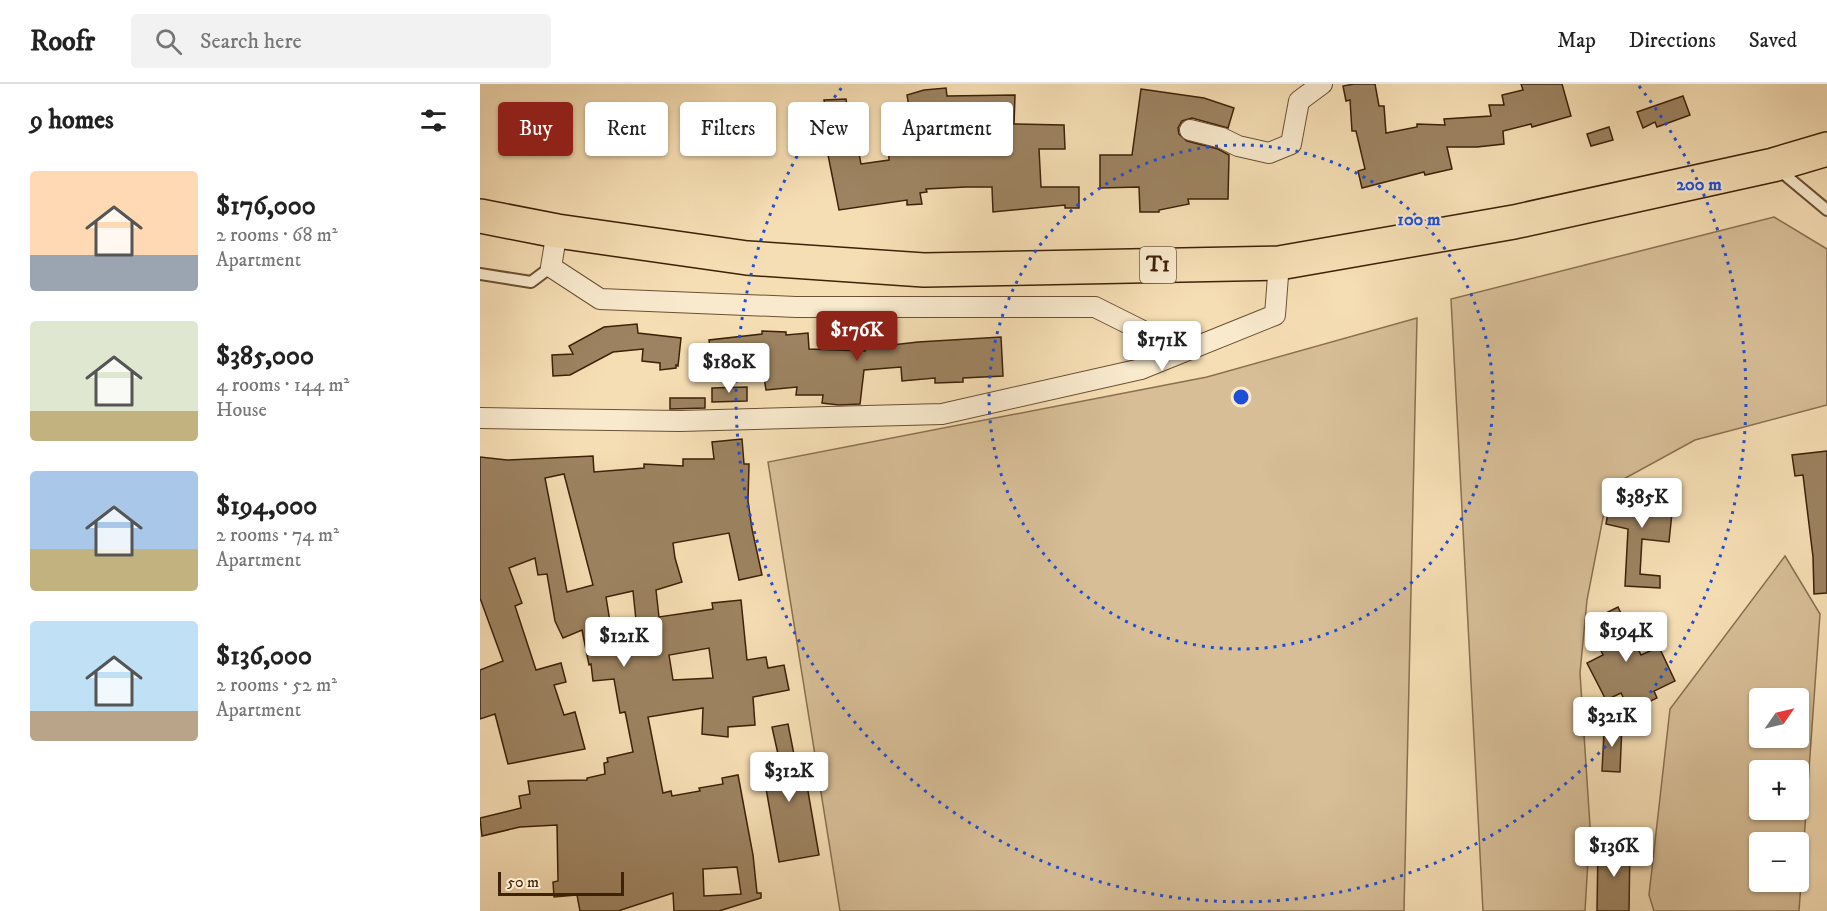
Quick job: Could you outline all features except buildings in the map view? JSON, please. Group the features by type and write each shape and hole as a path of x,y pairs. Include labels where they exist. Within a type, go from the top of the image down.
{"highway":[{"name":"T1","path":"480,216 557,231 747,258 924,270 1279,263 1514,222 1773,165 1827,149"}],"street":[{"path":"1190,130 1222,138 1238,146 1269,153 1291,144 1299,101 1322,84"},
{"path":"557,231 551,267 600,299 796,307 1095,307 1161,340 1141,369"},
{"path":"480,418 680,421 942,414 1141,369 1275,315 1279,263"}],"lane":[{"path":"1773,165 1827,210"},
{"path":"480,273 531,282 551,267"}],"shaded area":[{"path":"1774,217 1827,249 1827,405 1695,440 1609,487 1587,600 1580,673 1590,826 1585,911 1483,911 1451,299"},
{"path":"1417,318 1404,911 840,911 768,462 1207,377"},
{"path":"1785,556 1820,614 1809,770 1809,760 1749,760 1749,820 1805,820 1805,832 1749,832 1749,892 1800,892 1799,911 1654,911 1649,895 1670,709"}]}
